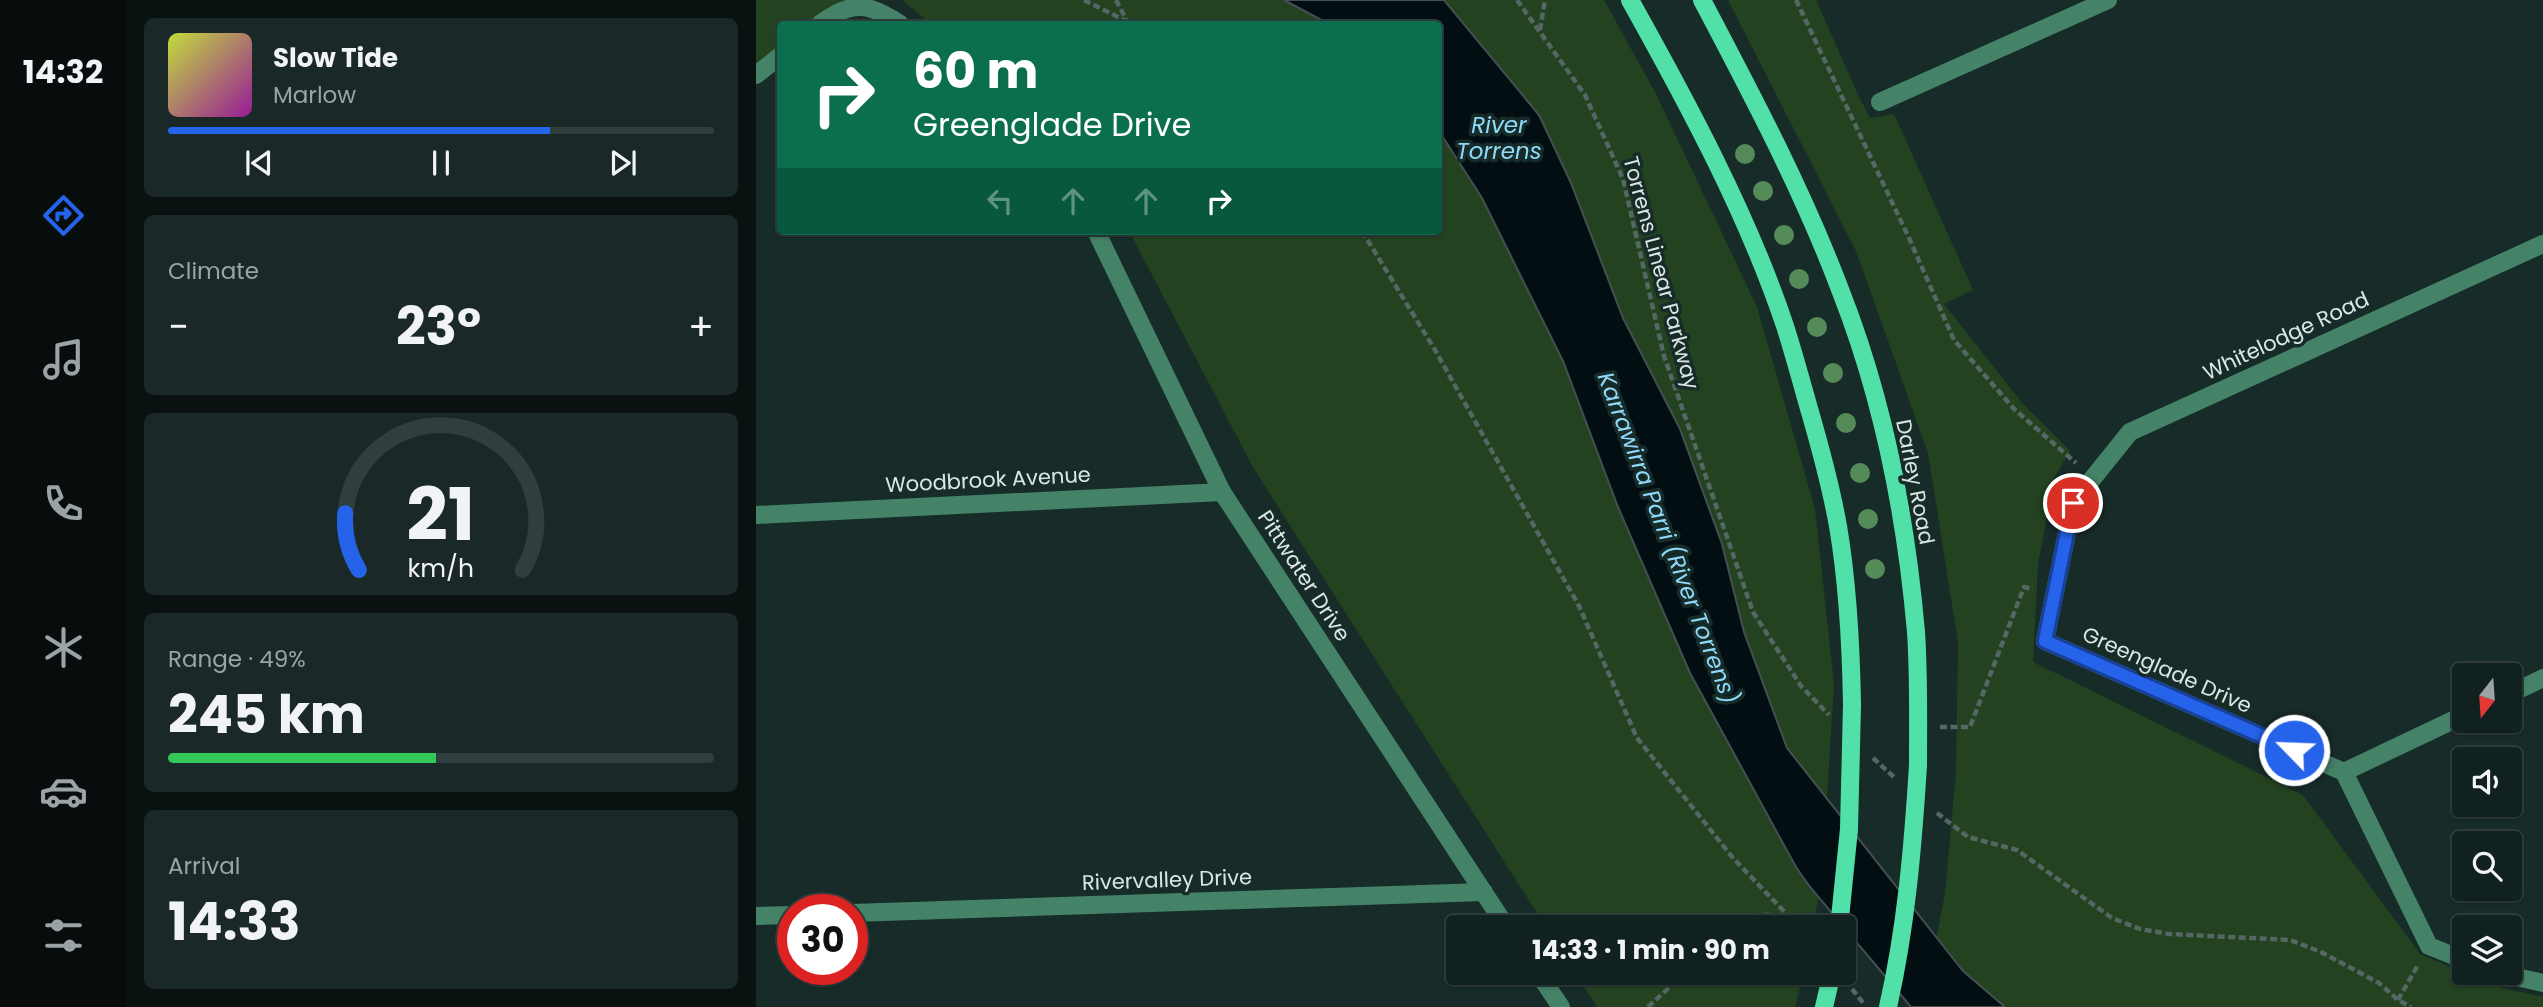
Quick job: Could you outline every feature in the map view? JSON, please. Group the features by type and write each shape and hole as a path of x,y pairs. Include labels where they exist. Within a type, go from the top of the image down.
{"main road":[{"path":"1630,0 1681,92 1762,267 1784,325 1826,467 1838,525 1851,643 1849,830 1840,915"},
{"name":"Darley Road","path":"1702,0 1799,192 1842,292 1882,425 1908,561 1916,635 1918,765 1906,902 1898,964 1888,1007"},
{"path":"1824,1007 1829,985"}],"street":[{"path":"1880,102 2108,0"},
{"path":"826,21 853,6 878,10 895,21"},
{"path":"756,75 777,58"},
{"name":"Pittwater Drive","path":"1098,235 1222,492 1499,915"},
{"name":"Whitelodge Road","path":"2073,503 2130,432 2543,244"},
{"name":"Woodbrook Avenue","path":"756,515 1222,492"},
{"name":"Greenglade Drive","path":"2073,503 2045,641 2344,772"},
{"path":"2522,688 2543,678"},
{"path":"2452,721 2344,772 2430,946 2452,955"},
{"name":"Rivervalley Drive","path":"868,912 1484,892"},
{"path":"756,916 777,915"},
{"path":"2522,978 2543,983"},
{"path":"1546,985 1561,1007"}],"path":[{"path":"1084,0 1125,21"},
{"path":"1116,0 1128,21"},
{"name":"Torrens Linear Parkway","path":"1517,0 1585,94 1623,179 1664,356 1753,612"},
{"path":"1540,31 1545,0"},
{"path":"1796,0 1909,238 1954,340 2014,409 2094,477"},
{"path":"1364,235 1435,350 1579,606 1637,738 1733,858 1788,915"},
{"path":"1918,727 1970,727 2024,587 2054,596"},
{"path":"1968,837 2017,850 2112,918 2140,929 2169,934 2290,940 2321,952 2379,983 2398,1000 2411,1007"},
{"path":"1754,915 1777,915"},
{"path":"2398,1000 2430,946"},
{"path":"1648,1007 1672,985"}],"green space":[{"path":"756,0 875,0 845,21 777,21 777,69 756,84"},
{"path":"902,0 1604,0 1656,94 1757,307 1815,509 1834,684 1822,878 1815,915 1538,915 1254,469 1131,235 1442,235 1442,21 927,21"},
{"path":"1728,0 1816,0 1870,118 1894,114 1973,290 1944,304 2023,404 2070,451 2055,476 2038,564 2033,662 2303,795 2420,954 2452,968 2452,985 2492,985 2543,997 2543,1007 1923,1007 1945,894 1956,772 1958,642 1928,453 1856,251"},
{"path":"1583,985 1801,985 1795,1007 1597,1007"}],"water":[{"name":"River Torrens","path":"1284,0 1444,0 1539,115 1571,183 1623,318 1680,429 1722,544 1744,632 1787,748 1963,971 2005,1007 1911,1007 1856,942 1856,915 1834,915 1796,867 1690,673 1618,507 1563,361 1482,198 1442,136 1442,21 1323,21"}],"route":[{"path":"2073,503 2045,641 2294,750"}],"water label":[{"name":"Karrawirra Parri (River Torrens)","path":"1668,538"}]}
